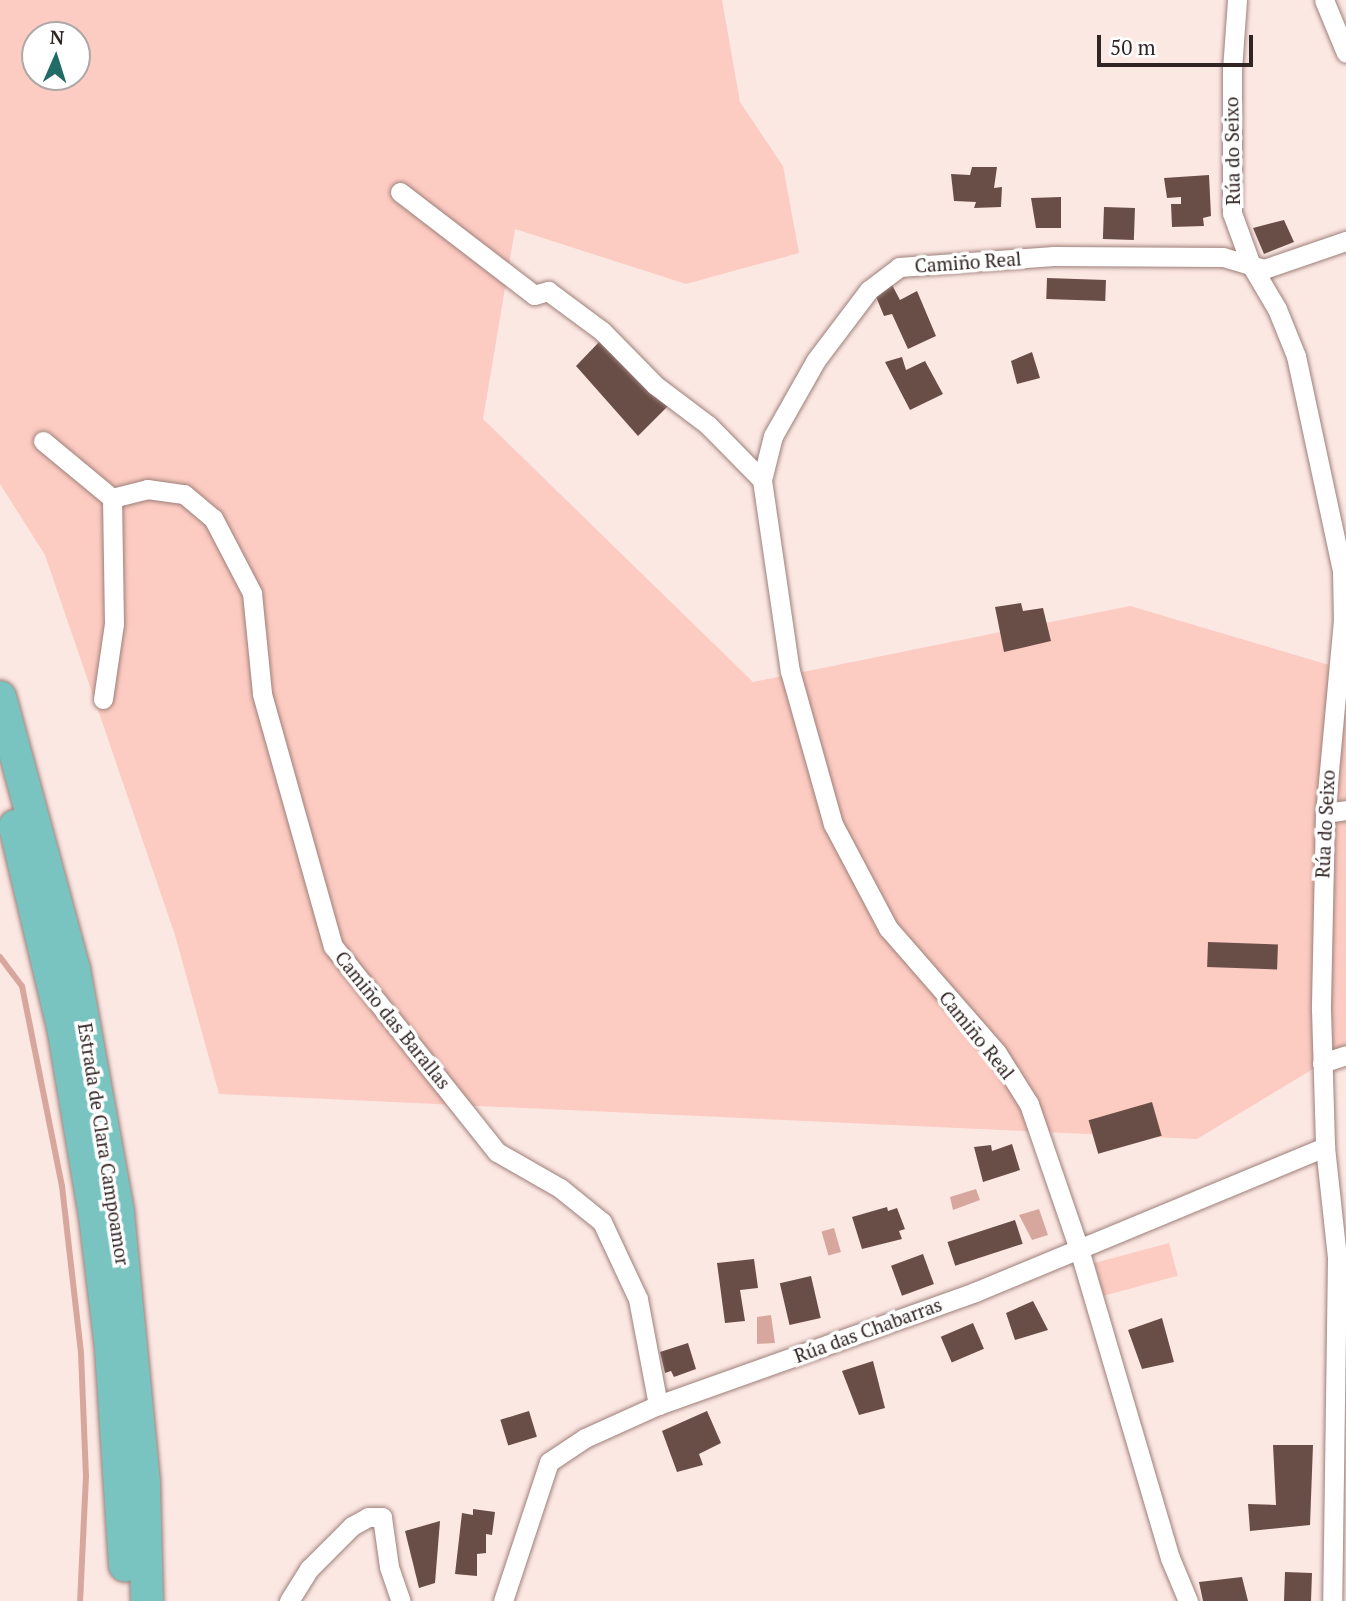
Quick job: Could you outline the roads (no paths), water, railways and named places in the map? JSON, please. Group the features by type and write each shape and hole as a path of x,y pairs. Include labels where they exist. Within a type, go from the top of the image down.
{"main road":[{"name":"Estrada de Clara Campoamor","path":"0,697 74,969 116,1198 141,1442 147,1601"},
{"name":"Estrada de Clara Campoamor","path":"0,771 63,1027 95,1216 115,1390 125,1601"}],"street":[{"name":"Rúa do Seixo","path":"1237,0 1231,69 1232,213 1251,265 1277,309 1296,356 1338,536 1345,620 1325,813 1322,1063 1325,1147 1337,1258 1342,1375 1332,1601"},
{"path":"1324,0 1346,53"},
{"path":"400,192 534,295 548,290 602,331 655,385 708,425 762,480"},
{"name":"Camiño Real","path":"1188,1601 1170,1558 1079,1250 1029,1104 997,1054 888,928 833,824 790,671 762,480 774,436 816,360 869,290 899,267 1054,256 1223,257 1251,265 1278,267 1346,241"},
{"path":"43,441 111,498 114,624 103,699"},
{"name":"Camiño das Barallas","path":"111,498 147,489 184,494 213,518 252,593 262,694 333,946 497,1153 560,1188 602,1222 638,1299 658,1405"},
{"path":"1325,813 1346,810"},
{"path":"1322,1063 1346,1055"},
{"name":"Rúa das Chabarras","path":"503,1601 549,1462 585,1438 658,1405 1079,1250 1325,1147"},
{"path":"289,1601 309,1569 352,1526 368,1517 382,1517 389,1567 401,1601"}],"waterway":[{"path":"0,957 22,986 62,1186 81,1353 86,1476 80,1601"}]}
